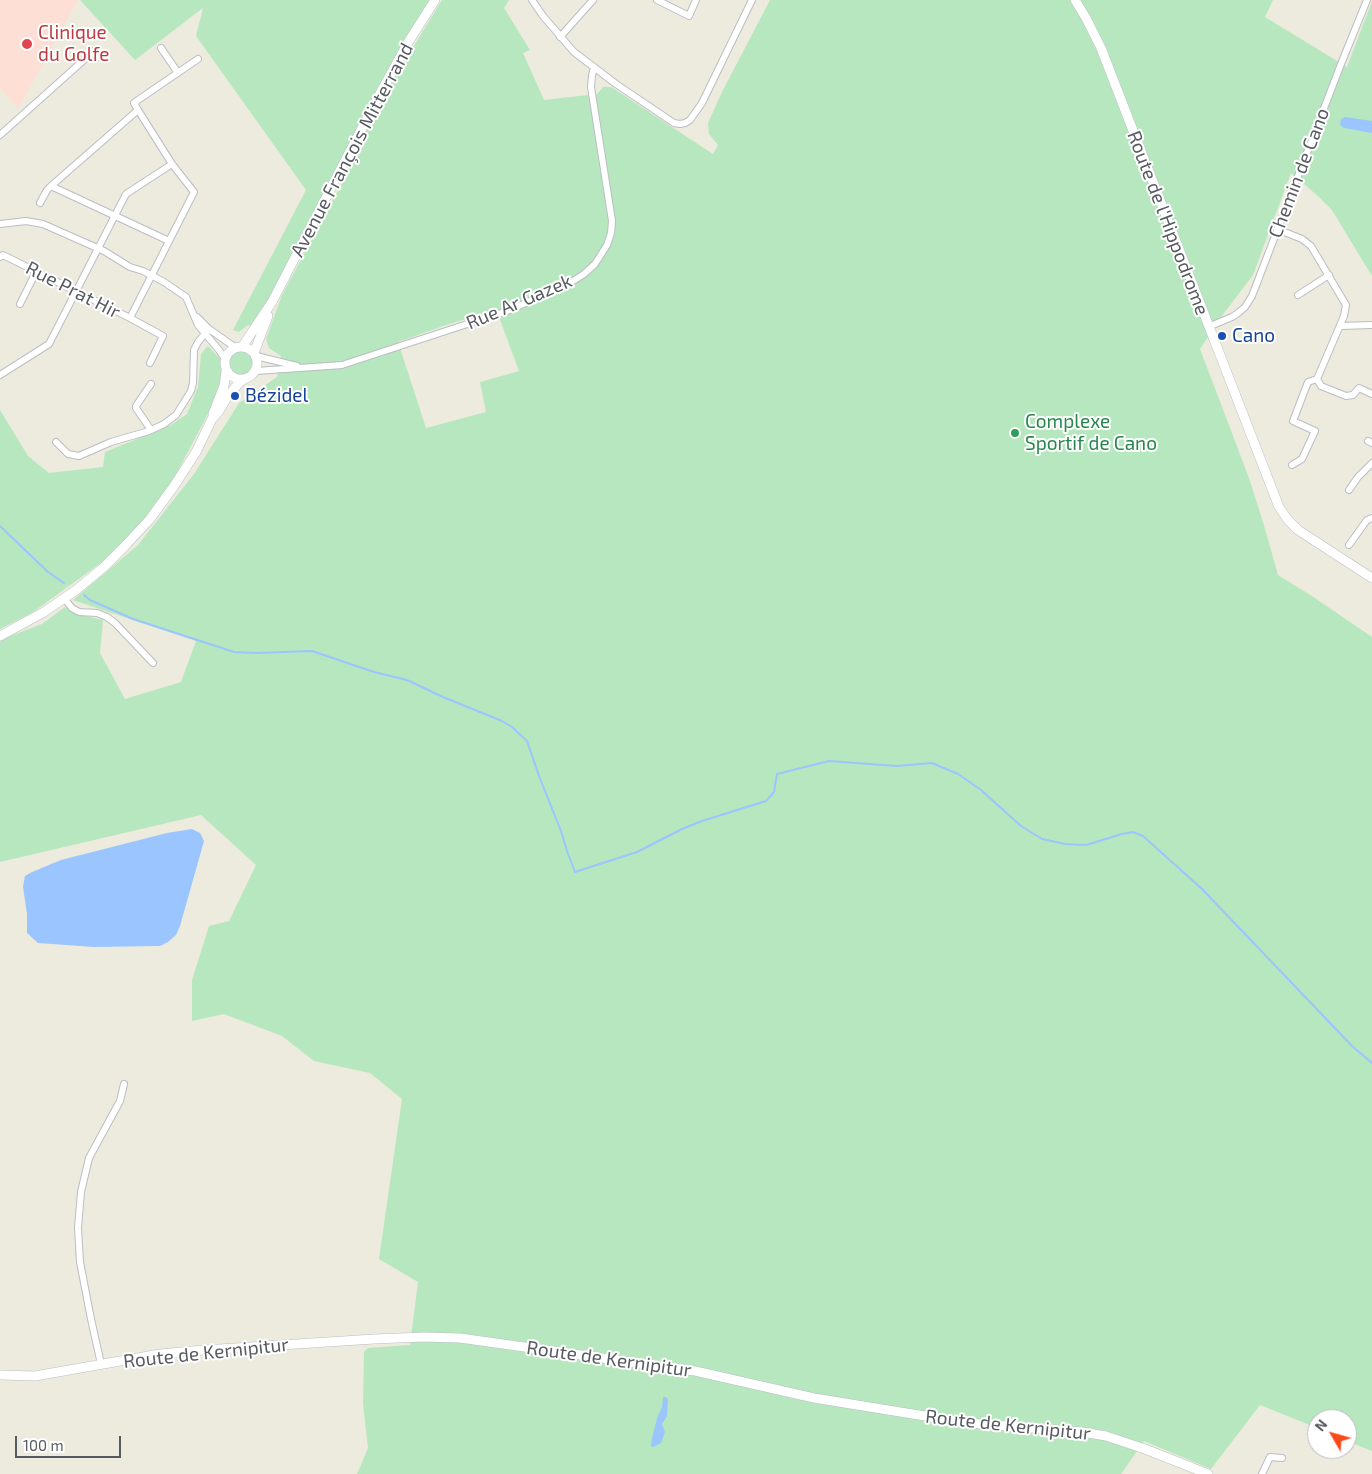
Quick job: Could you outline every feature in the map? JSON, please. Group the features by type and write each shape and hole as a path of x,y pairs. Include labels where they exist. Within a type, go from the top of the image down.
{"main road":[{"name":"Avenue François Mitterrand","path":"239,347 272,302 377,99 409,41 435,0"},
{"name":"Route de l'Hippodrome","path":"1075,0 1101,48 1208,326 1283,513 1298,530 1372,578"},
{"name":"Avenue François Mitterrand","path":"255,354 272,302"},
{"path":"0,636 44,612 104,567 150,519 196,452 212,419 214,409 224,386 225,359 231,350 239,347 251,350 255,354 258,366 256,370 251,377 243,380 228,396 212,419"},
{"path":"226,371 235,379 243,380"},
{"name":"Route de Kernipitur","path":"0,1375 34,1376 160,1354 204,1350 374,1339 460,1338 696,1371 814,1398 968,1423 1082,1432 1106,1436 1145,1448 1205,1474"}],"street":[{"path":"532,0 574,52 674,123 685,123 694,116 752,0"},
{"path":"560,37 593,0"},
{"path":"657,0 689,16 696,0"},
{"name":"Chemin de Cano","path":"1208,326 1232,317 1245,307 1249,301 1367,0"},
{"path":"161,48 178,73"},
{"path":"0,135 94,51"},
{"path":"0,375 49,344 126,194 172,164 134,103 198,59"},
{"name":"Rue Ar Gazek","path":"256,370 342,366 507,311 565,286 584,274 595,264 607,245 612,221 592,87 594,68"},
{"path":"40,203 51,186 138,110"},
{"name":"Rue Prat Hir","path":"0,257 3,255 130,318 194,192 172,164"},
{"path":"51,186 169,242"},
{"path":"0,224 26,221 43,224 114,256 119,261 152,276 184,295 188,300 198,325 207,332 239,347"},
{"path":"1277,229 1302,239 1311,246 1346,305 1340,326 1317,379 1308,382 1293,420 1315,431 1302,459 1292,465"},
{"path":"20,304 36,272"},
{"path":"1298,296 1329,275"},
{"path":"130,318 163,336 150,363"},
{"path":"1340,326 1372,324"},
{"path":"207,332 225,359"},
{"path":"56,442 68,454 79,456 164,424 176,414 188,397 193,383 194,350 207,332"},
{"name":"Rue Ar Gazek","path":"255,354 304,368"},
{"path":"1317,379 1321,386 1346,396 1353,395 1359,388 1372,394"},
{"path":"151,384 136,408 151,430"},
{"path":"1349,490 1372,462"},
{"path":"1349,545 1367,520 1372,518"},
{"path":"64,598 72,608 79,612 107,617 153,663"},
{"path":"101,1364 80,1262 78,1228 81,1192 90,1158 120,1101 124,1084"},
{"path":"1262,1474 1270,1457 1282,1458"}],"shaded area":[{"name":"Clinique du Golfe","path":"0,0 78,0 18,109 0,88"}],"green space":[{"path":"80,0 430,0 383,78 260,318 257,316 251,326 248,325 239,332 233,330 306,190 196,36 203,8 135,60"},
{"path":"442,0 509,0 504,8 530,50 523,53 544,100 597,94 603,87 611,87 713,154 718,145 709,134 708,123 770,0 1273,0 1265,17 1347,67 1372,1 1372,276 1332,210 1291,173 1253,275 1200,349 1249,478 1278,575 1372,637 1372,1451 1357,1445 1357,1409 1307,1409 1307,1424 1260,1405 1211,1469 1144,1441 1121,1474 357,1474 368,1448 363,1404 364,1352 368,1348 410,1345 418,1282 379,1259 402,1099 370,1073 314,1061 282,1036 224,1014 192,1021 192,980 209,926 229,921 256,865 201,815 0,862 0,640 42,624 65,607 77,614 103,620 100,653 125,699 181,682 196,641 73,600 138,545 194,474 239,403 277,377 281,356 269,348 266,339 282,295 341,185 382,98","holes":["498,309 499,317 519,371 480,382 486,412 426,428 398,342"]},
{"path":"208,346 220,359 223,378 209,412 174,478 146,519 102,562 33,612 0,629 0,410 28,456 49,473 103,467 105,452 171,425 187,414 198,387 201,354"},
{"path":"241,351 249,355 253,363 249,371 241,375 233,371 229,363 233,355"}],"water":[{"path":"1345,117 1372,121 1372,133 1344,128 1340,125 1341,119"},
{"path":"192,829 200,833 204,841 180,926 176,935 168,942 160,946 94,947 38,943 27,933 27,914 23,887 25,876 61,860 167,833"},
{"path":"663,1397 666,1397 668,1400 667,1416 662,1424 665,1432 661,1443 653,1447 651,1446 652,1438 658,1415 662,1408"}],"waterway":[{"path":"0,526 48,572 64,583"},
{"path":"84,595 90,600 133,619 234,652 312,651 374,672 407,680 502,721 512,727 527,741 575,872 637,852 702,821 766,801 774,792 777,774 829,761 897,766 932,763 958,774 981,790 1021,826 1042,839 1065,844 1086,845 1133,832 1143,836 1202,889 1352,1046 1372,1063"}],"place":[{"name":"Clinique du Golfe","path":"27,44"},
{"name":"Cano","path":"1222,336"},
{"name":"Bézidel","path":"235,396"},
{"name":"Complexe Sportif de Cano","path":"1015,433"}]}
